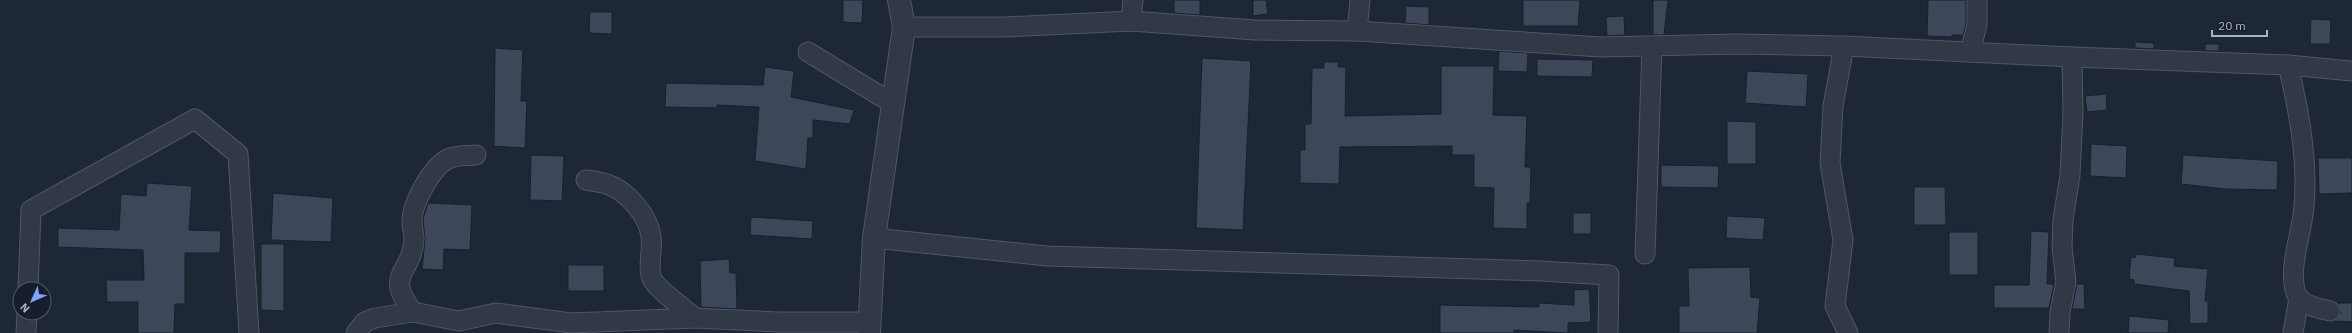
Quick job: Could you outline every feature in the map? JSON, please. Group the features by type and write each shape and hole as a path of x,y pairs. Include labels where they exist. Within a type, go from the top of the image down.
{"street":[{"path":"356,333 365,322 375,318 413,312 458,321 496,314 571,323 695,318 869,327 874,238 904,27 899,0"},
{"path":"1131,21 1133,0"},
{"path":"1357,31 1360,0"},
{"path":"1970,52 1977,25 1977,0"},
{"path":"904,27 1005,27 1131,21 1255,30 1357,31 1601,48 1736,44 1844,46 2072,58 2288,65 2352,71"},
{"path":"1645,254 1652,46"},
{"path":"1844,46 1832,106 1830,164 1843,240 1836,306 1848,333"},
{"path":"808,52 892,104"},
{"path":"2059,333 2060,312 2066,282 2062,248 2063,220 2070,175 2073,114 2072,58"},
{"path":"2288,65 2300,114 2303,155 2304,205 2299,243 2293,268 2295,292 2299,298 2311,307 2330,311"},
{"path":"28,281 31,210 195,119 238,154 249,333"},
{"path":"413,312 402,298 398,288 414,239 412,221 413,210 430,175 448,159 476,155"},
{"path":"586,180 608,185 626,196 642,214 652,236 651,276 656,286 695,318"},
{"path":"874,238 1047,256 1541,271 1610,275 1608,333"},
{"path":"2293,333 2299,298"},
{"path":"26,333 27,321"}],"building":[{"path":"843,0 863,0 862,23 843,22"},
{"path":"1174,0 1200,0 1200,15 1174,13"},
{"path":"1253,0 1266,0 1268,14 1253,16"},
{"path":"1523,0 1580,0 1578,26 1523,26"},
{"path":"1653,0 1668,0 1664,35 1653,35"},
{"path":"1928,0 1966,0 1966,24 1963,35 1952,35 1952,37 1927,36"},
{"path":"1406,6 1429,7 1429,25 1405,23"},
{"path":"590,12 612,12 612,34 589,33"},
{"path":"1624,16 1625,35 1607,36 1606,17"},
{"path":"2311,19 2331,20 2330,44 2310,44"},
{"path":"2135,42 2154,43 2154,49 2135,48"},
{"path":"2205,44 2219,44 2219,51 2205,51"},
{"path":"495,48 523,50 521,101 527,101 525,148 494,146"},
{"path":"1499,51 1528,53 1527,72 1498,71"},
{"path":"1202,58 1251,61 1243,230 1196,228"},
{"path":"1537,59 1593,60 1592,77 1537,76"},
{"path":"1324,62 1338,62 1338,67 1346,67 1345,116 1441,114 1441,66 1494,66 1493,115 1527,116 1525,167 1531,167 1530,203 1527,203 1527,229 1493,228 1494,188 1474,187 1474,155 1452,155 1452,146 1340,147 1339,184 1300,183 1300,150 1305,150 1305,124 1311,124 1312,68 1324,68"},
{"path":"765,67 794,71 791,97 854,110 850,124 813,120 813,138 808,138 806,169 755,161 759,107 717,105 717,108 665,107 666,83 763,85"},
{"path":"1747,71 1808,74 1806,107 1745,103"},
{"path":"2106,94 2107,110 2087,112 2085,96"},
{"path":"1727,121 1756,122 1756,164 1727,164"},
{"path":"2091,144 2127,146 2126,178 2090,176"},
{"path":"531,155 564,156 562,201 530,200"},
{"path":"2183,155 2278,161 2277,190 2225,189 2181,184"},
{"path":"2318,158 2352,158 2352,193 2319,194"},
{"path":"1661,165 1719,166 1718,188 1661,187"},
{"path":"147,183 192,186 189,230 221,231 220,253 185,253 185,304 175,304 174,333 138,333 138,302 107,302 106,280 144,280 143,250 58,247 58,228 119,230 121,194 146,196"},
{"path":"1914,187 1945,187 1946,225 1914,225"},
{"path":"273,193 333,198 331,242 271,240"},
{"path":"428,203 472,205 470,250 444,249 443,270 422,269 425,239 423,219"},
{"path":"1573,213 1591,213 1591,234 1573,234"},
{"path":"1727,216 1765,218 1763,240 1726,238"},
{"path":"751,217 813,221 812,239 750,235"},
{"path":"2031,231 2049,232 2047,284 2054,284 2049,308 1994,308 1994,285 2029,285"},
{"path":"1949,232 1978,232 1978,275 1949,275"},
{"path":"261,244 284,244 284,311 261,310"},
{"path":"2136,254 2175,258 2174,266 2208,269 2205,301 2208,301 2208,323 2190,324 2189,291 2134,284 2134,280 2129,279 2131,257 2135,258"},
{"path":"729,259 730,273 736,273 737,309 701,307 700,261"},
{"path":"568,265 604,265 604,291 568,291"},
{"path":"1750,267 1751,297 1760,298 1757,333 1679,333 1679,306 1689,306 1688,268"},
{"path":"2077,284 2084,284 2085,309 2072,309"},
{"path":"1589,289 1591,322 1568,323 1568,333 1514,330 1514,333 1440,333 1440,305 1539,307 1539,303 1574,305 1574,290"},
{"path":"2338,303 2352,303 2352,322 2333,321 2341,313"},
{"path":"2129,316 2169,320 2168,333 2128,333"}]}
